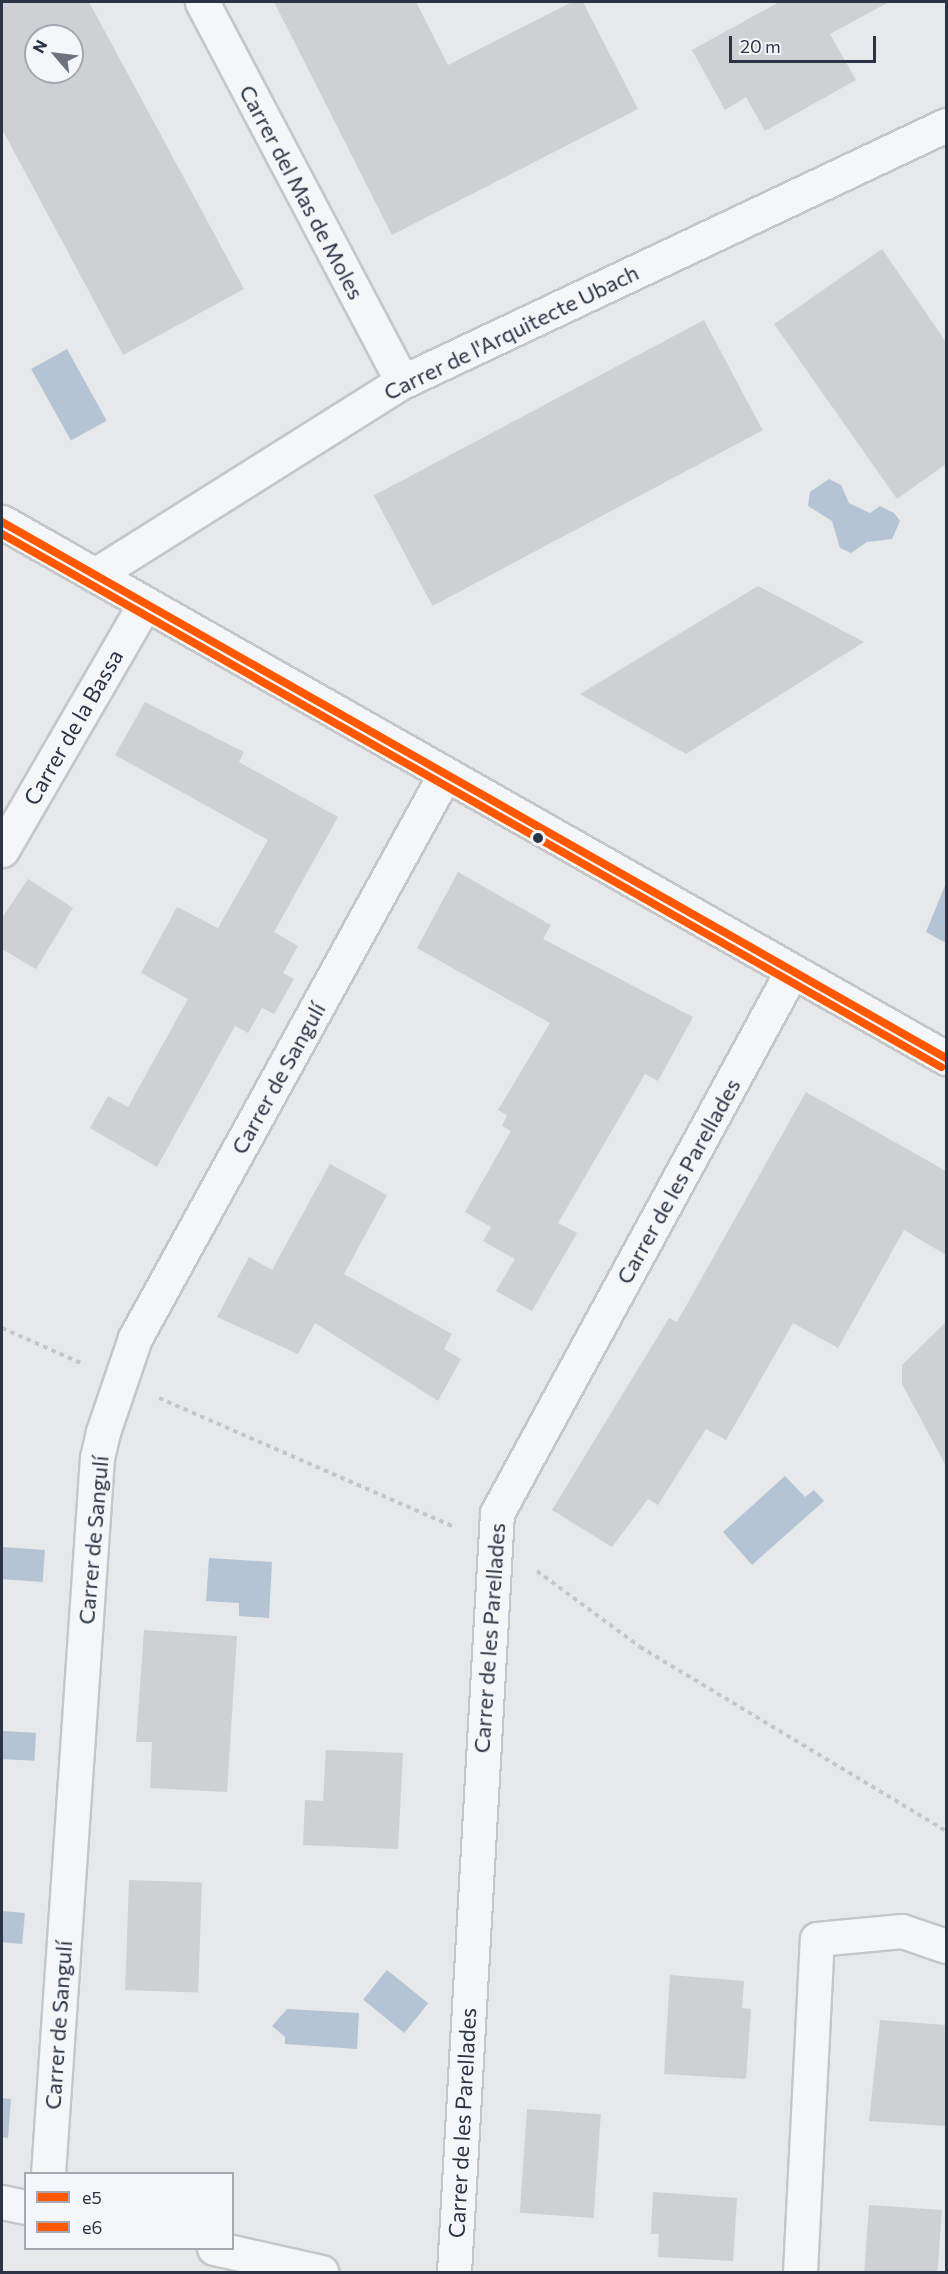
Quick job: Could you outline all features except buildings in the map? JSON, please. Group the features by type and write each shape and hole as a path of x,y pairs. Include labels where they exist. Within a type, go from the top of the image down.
{"street":[{"name":"Carrer del Mas de Moles","path":"202,2 402,382"},
{"name":"Carrer de l'Arquitecte Ubach","path":"95,575 402,382 946,124"},
{"path":"2,522 946,1058"},
{"name":"Carrer de la Bassa","path":"3,845 145,603"},
{"name":"Carrer de Sangulí","path":"48,2172 96,1470 104,1432 135,1338 445,774"},
{"name":"Carrer de les Parellades","path":"454,2272 497,1513 792,971"},
{"path":"800,2272 818,1939 902,1931 946,1946"},
{"path":"2,2202 24,2207"},
{"path":"223,2250 321,2272"}],"water":[{"path":"67,349 107,421 71,441 31,369"},
{"path":"829,479 841,485 849,503 870,513 880,506 894,513 900,521 892,539 867,542 851,553 840,548 832,521 808,506 810,492"},
{"path":"946,883 946,943 926,932"},
{"path":"785,1476 805,1497 814,1490 824,1501 752,1565 723,1532"},
{"path":"2,1547 45,1550 43,1582 2,1579"},
{"path":"209,1558 272,1562 269,1618 239,1616 239,1603 206,1601"},
{"path":"2,1731 36,1733 34,1761 2,1759"},
{"path":"2,1911 25,1913 22,1944 2,1942"},
{"path":"387,1970 428,2003 404,2033 363,2000"},
{"path":"287,2009 359,2013 357,2049 285,2044 285,2037 272,2026"},
{"path":"2,2098 11,2099 8,2138 2,2137"}],"transit line":[{"name":"e5","path":"2,522 946,1058"},
{"name":"e6","path":"2,534 941,1067"}]}
